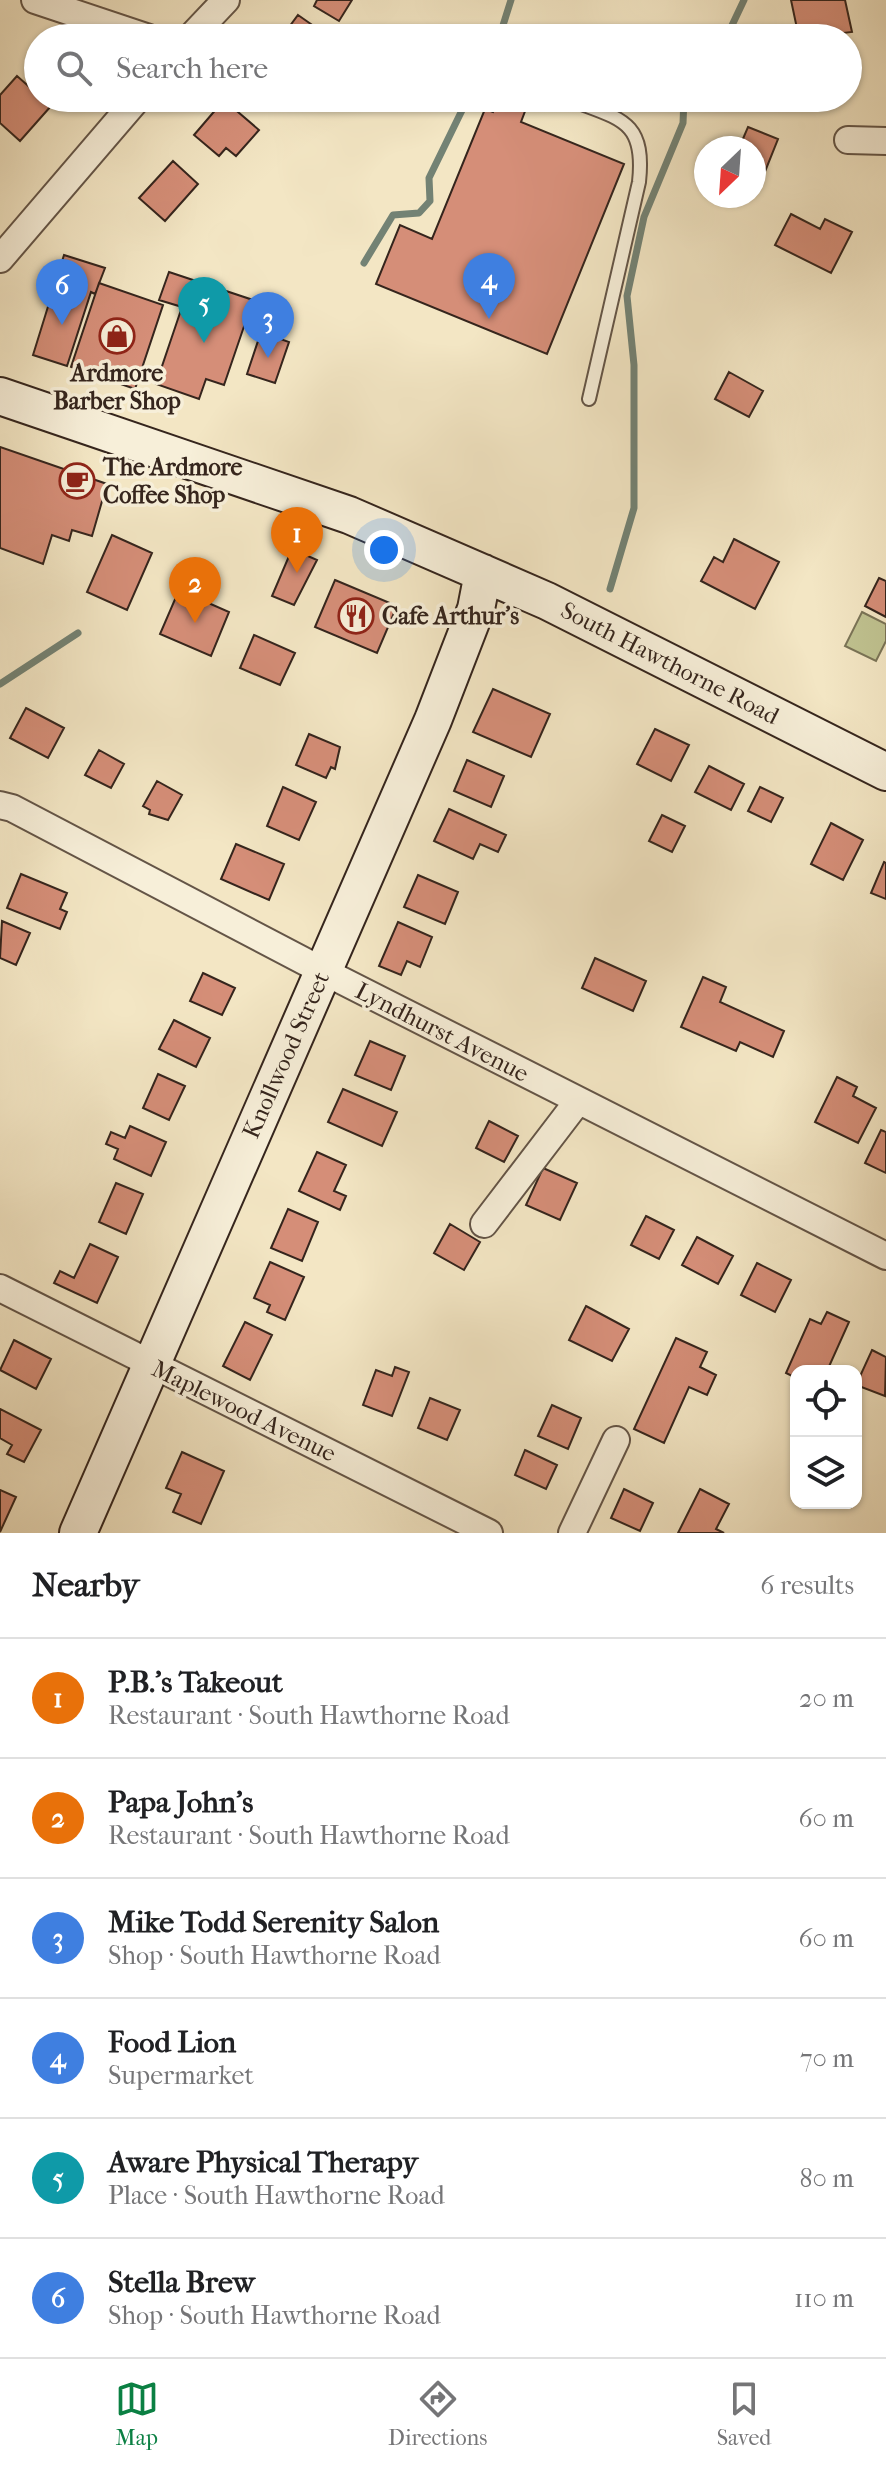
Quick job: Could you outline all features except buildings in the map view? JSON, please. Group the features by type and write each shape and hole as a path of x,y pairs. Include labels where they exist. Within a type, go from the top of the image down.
{"main road":[{"name":"South Hawthorne Road","path":"0,396 349,515 547,601 886,772"},
{"name":"Knollwood Street","path":"78,1533 433,720 476,609 483,573"}],"street":[{"path":"35,0 107,24"},
{"path":"203,24 226,0"},
{"path":"0,259 126,112"},
{"path":"848,140 886,141"},
{"name":"Lyndhurst Avenue","path":"0,805 12,808 323,971 886,1256"},
{"path":"484,1224 578,1101"},
{"name":"Maplewood Avenue","path":"0,1288 489,1533"},
{"path":"572,1533 616,1440"}],"lane":[{"path":"589,399 639,182 641,147 637,136 617,119 600,112"}],"green space":[{"path":"862,612 886,624 886,641 876,661 845,646"}],"waterway":[{"path":"503,24 511,0"},
{"path":"733,24 744,0"},
{"path":"364,263 393,215 419,213 430,201 429,178 461,112"},
{"path":"610,589 634,508 634,365 627,296 644,217 683,123 683,112"},
{"path":"0,684 78,633"}],"place":[{"name":"Food Lion","path":"489,319"},
{"name":"Stella Brew","path":"62,325"},
{"name":"Ardmore Barber Shop","path":"117,336"},
{"name":"Aware Physical Therapy","path":"204,343"},
{"name":"Mike Todd Serenity Salon","path":"268,358"},
{"name":"The Ardmore Coffee Shop","path":"77,481"},
{"name":"P.B.'s Takeout","path":"297,573"},
{"name":"Cafe Arthur's","path":"356,616"},
{"name":"Papa John's","path":"195,623"}]}
